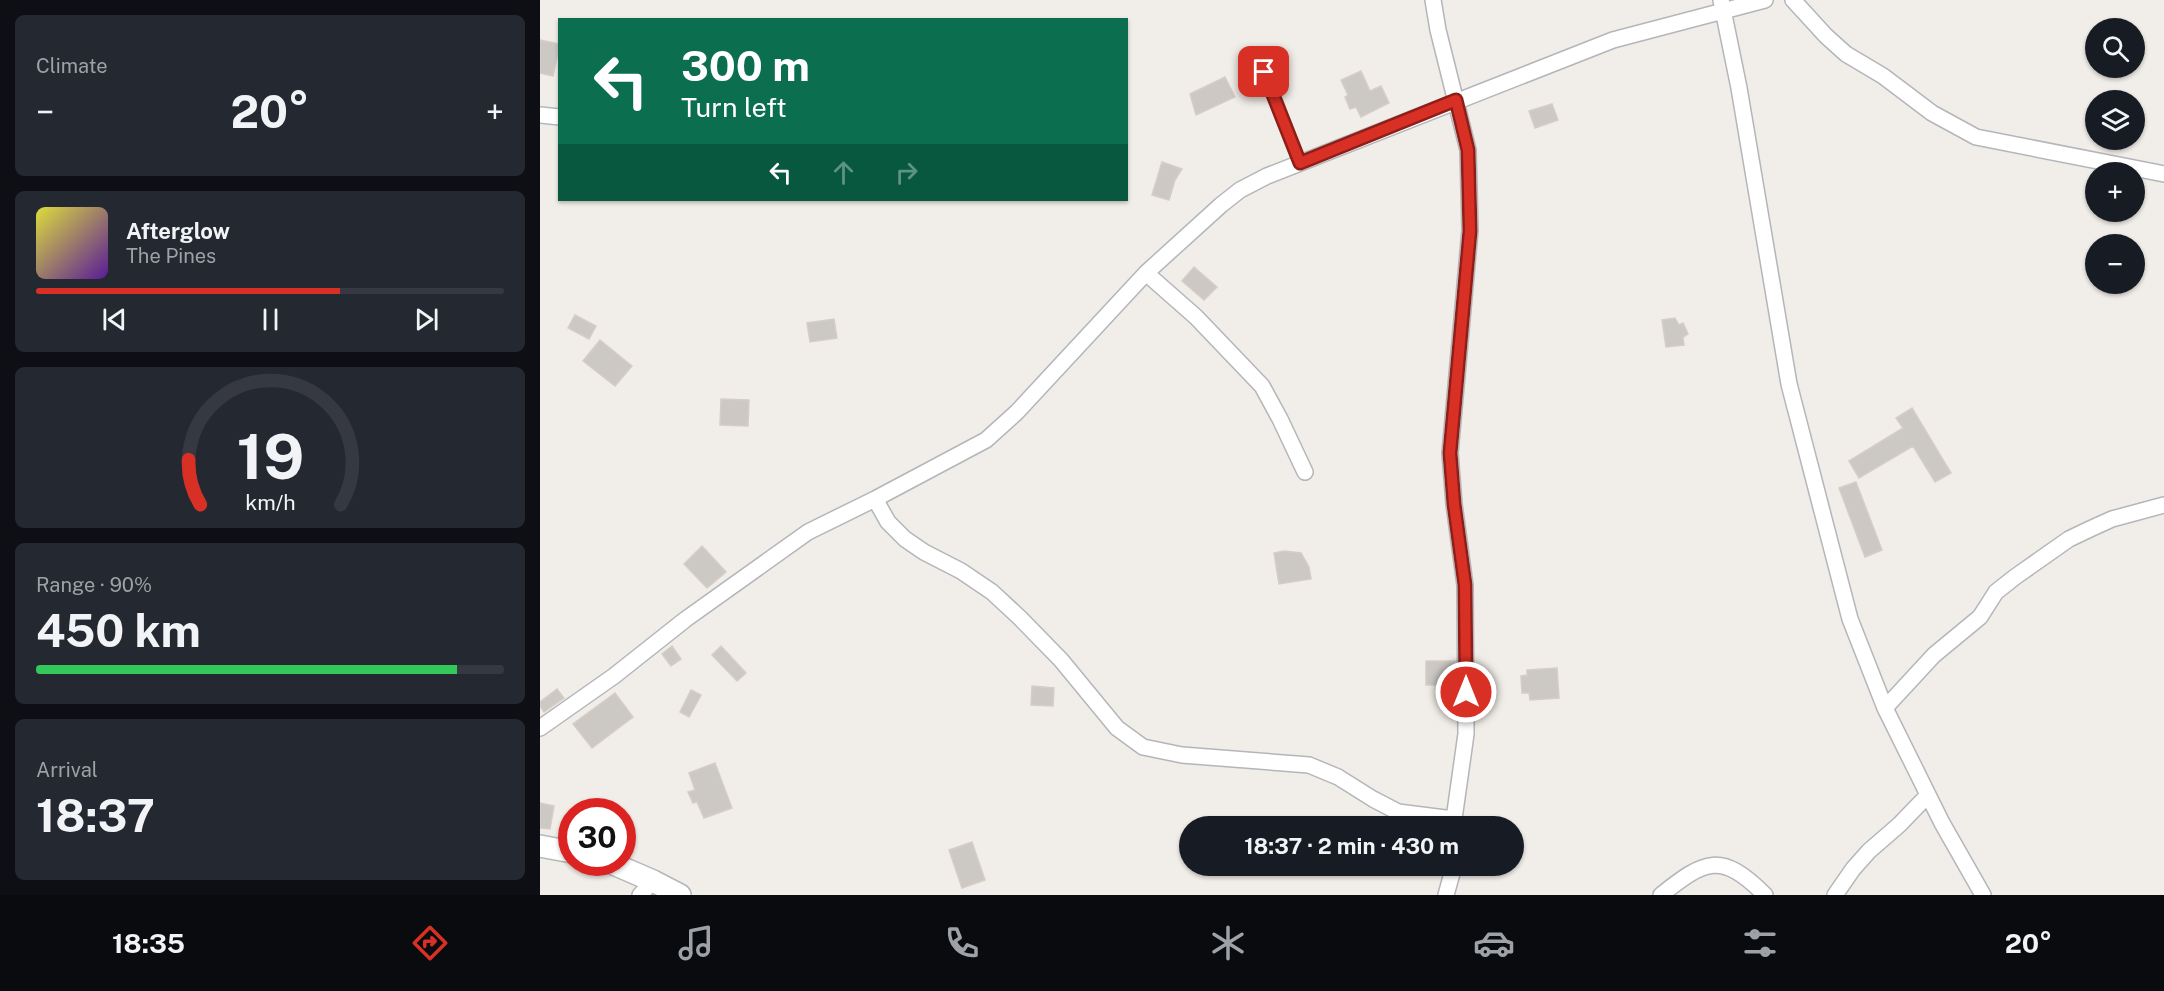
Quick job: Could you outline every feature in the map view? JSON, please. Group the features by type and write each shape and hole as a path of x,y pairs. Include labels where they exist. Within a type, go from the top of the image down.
{"main road":[{"path":"540,846 558,849"},
{"path":"629,876 647,888 681,895"}],"street":[{"path":"1433,0 1438,30 1468,150 1470,231 1450,453 1465,585 1466,734 1454,816"},
{"path":"540,728 808,532 986,440 1017,412 1146,273 1221,204 1240,190 1300,163 1456,100 1613,40 1722,5 1765,0"},
{"path":"1793,0 1846,54 1883,76 1932,113 1976,137 2164,174"},
{"path":"1722,5 1750,147 1790,384 1850,619 1885,708 1928,795 1983,895"},
{"path":"540,115 558,117"},
{"path":"1146,273 1196,317 1262,386 1305,472"},
{"path":"875,499 888,522 905,539 924,552 961,571 992,592 1061,660 1117,728 1143,747 1182,755 1309,765 1338,777 1398,812 1418,816"},
{"path":"1885,708 1934,655 1980,617 1996,592 2015,577 2068,539 2112,519 2164,505"},
{"path":"1835,895 1852,869 1928,795"},
{"path":"1660,895 1686,875 1706,866 1721,865 1736,870 1765,895"},
{"path":"1446,895 1451,876"}],"lane":[{"path":"1264,72 1300,163"}],"building":[{"path":"540,40 558,44 553,76 540,73"},
{"path":"1361,71 1370,91 1381,86 1389,103 1361,117 1356,107 1350,109 1345,97 1348,95 1341,80"},
{"path":"1225,77 1235,97 1196,115 1190,94"},
{"path":"1552,104 1558,120 1535,128 1529,111"},
{"path":"1162,162 1182,169 1175,180 1169,200 1152,195"},
{"path":"1194,267 1217,287 1204,300 1182,281"},
{"path":"575,315 596,326 589,339 568,328"},
{"path":"1675,318 1679,325 1683,323 1688,334 1683,337 1684,345 1666,347 1662,320"},
{"path":"834,319 837,338 810,342 807,323"},
{"path":"600,340 632,366 615,386 583,361"},
{"path":"721,399 749,400 748,426 720,425"},
{"path":"1912,408 1951,473 1935,482 1913,446 1859,478 1849,461 1903,428 1896,418"},
{"path":"1856,482 1882,550 1865,557 1839,488"},
{"path":"702,546 726,572 707,588 684,564"},
{"path":"1284,551 1301,553 1309,567 1311,579 1279,584 1274,553"},
{"path":"672,646 681,659 671,666 662,654"},
{"path":"721,646 746,673 737,681 712,655"},
{"path":"1426,661 1456,661 1456,685 1426,685"},
{"path":"1557,668 1559,698 1530,700 1529,693 1522,693 1521,676 1527,675 1527,670"},
{"path":"1032,686 1054,688 1053,706 1031,705"},
{"path":"557,689 564,698 544,712 540,702"},
{"path":"691,690 701,695 689,717 680,712"},
{"path":"615,693 633,717 592,748 573,724"},
{"path":"715,763 732,808 704,818 697,802 693,803 688,792 695,790 689,773"},
{"path":"540,803 554,806 550,829 540,828"},
{"path":"972,842 985,880 962,888 949,850"}],"route":[{"path":"1264,72 1300,163 1456,100 1468,150 1470,231 1450,453 1465,585 1466,692"}]}
